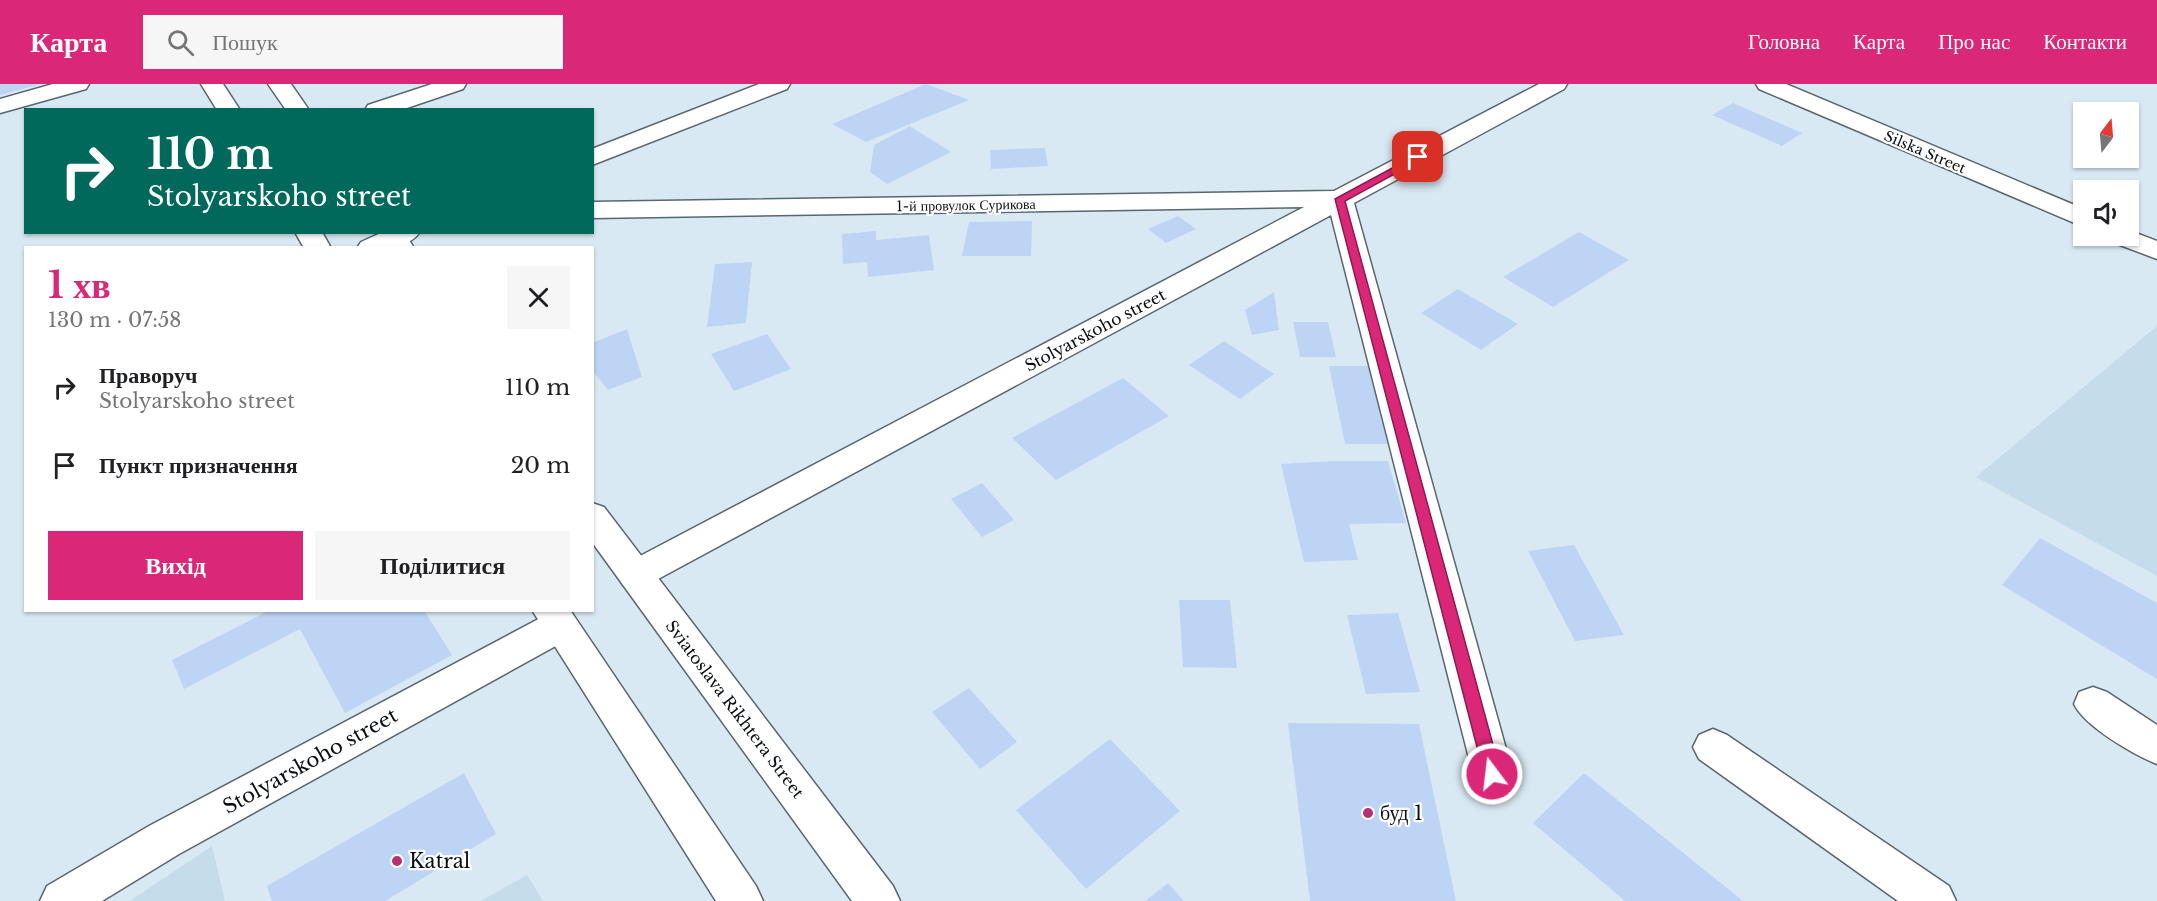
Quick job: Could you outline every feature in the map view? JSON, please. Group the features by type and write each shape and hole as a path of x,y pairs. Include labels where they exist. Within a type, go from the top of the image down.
{"street":[{"path":"0,106 78,84"},
{"path":"212,84 228,108"},
{"path":"279,84 297,108"},
{"path":"382,108 455,84"},
{"path":"594,157 779,84"},
{"name":"Stolyarskoho street","path":"635,575 1556,84"},
{"name":"Silska Street","path":"1767,84 2073,214"},
{"path":"1340,199 1492,774"},
{"name":"1-й провулок Сурикова","path":"594,210 1340,199"},
{"path":"2139,244 2157,251"},
{"name":"Sviatoslava Rikhtera Street","path":"594,519 878,901"},
{"path":"554,618 741,901"},
{"name":"Stolyarskoho street","path":"62,901 164,840 554,618"},
{"path":"2093,704 2157,746"},
{"path":"1713,747 1934,901"}],"shaded area":[{"path":"2157,326 2157,576 1976,477"},
{"path":"212,846 225,901 130,901"},
{"path":"527,875 543,901 481,901"}],"building":[{"path":"0,84 38,84 38,85 0,95"},
{"path":"926,84 969,100 866,142 832,124"},
{"path":"1733,103 1802,133 1782,146 1712,115"},
{"path":"910,126 951,152 887,184 870,172 874,145"},
{"path":"1045,148 1048,166 991,169 990,150"},
{"path":"1178,216 1196,229 1166,243 1148,229"},
{"path":"1032,221 1031,256 962,256 969,222"},
{"path":"876,231 876,240 929,235 934,270 868,277 867,262 843,264 842,234"},
{"path":"1579,232 1629,260 1553,307 1503,277"},
{"path":"752,262 746,323 707,327 715,264"},
{"path":"1458,289 1518,324 1481,350 1421,313"},
{"path":"1274,292 1279,330 1252,335 1245,310"},
{"path":"1293,322 1328,322 1336,357 1300,357"},
{"path":"627,329 642,377 608,390 594,372 594,342"},
{"path":"767,334 791,369 734,391 711,354"},
{"path":"1224,341 1274,374 1240,399 1189,365"},
{"path":"1329,366 1379,366 1398,444 1345,444"},
{"path":"1123,378 1169,416 1056,480 1012,438"},
{"path":"1388,461 1406,523 1349,524 1358,560 1304,562 1281,464"},
{"path":"982,483 1014,520 982,537 951,499"},
{"path":"2040,538 2157,603 2157,679 2002,585"},
{"path":"1574,545 1624,635 1575,641 1528,551"},
{"path":"1179,600 1230,600 1237,668 1183,667"},
{"path":"266,612 425,612 452,655 345,713 300,629 184,689 172,660"},
{"path":"1398,613 1420,692 1366,694 1347,615"},
{"path":"969,688 1017,742 980,769 932,712"},
{"name":"буд 1","path":"1288,723 1419,724 1456,901 1310,901"},
{"path":"1110,739 1180,811 1086,889 1016,810"},
{"path":"464,773 496,834 385,901 272,901 267,886"},
{"path":"1584,773 1743,901 1625,901 1533,823"},
{"path":"1168,883 1184,901 1145,901"}],"place":[{"name":"буд 1","path":"1368,813"},
{"name":"Katral","path":"397,861"}],"route":[{"path":"1418,157 1340,199 1492,774"}]}
